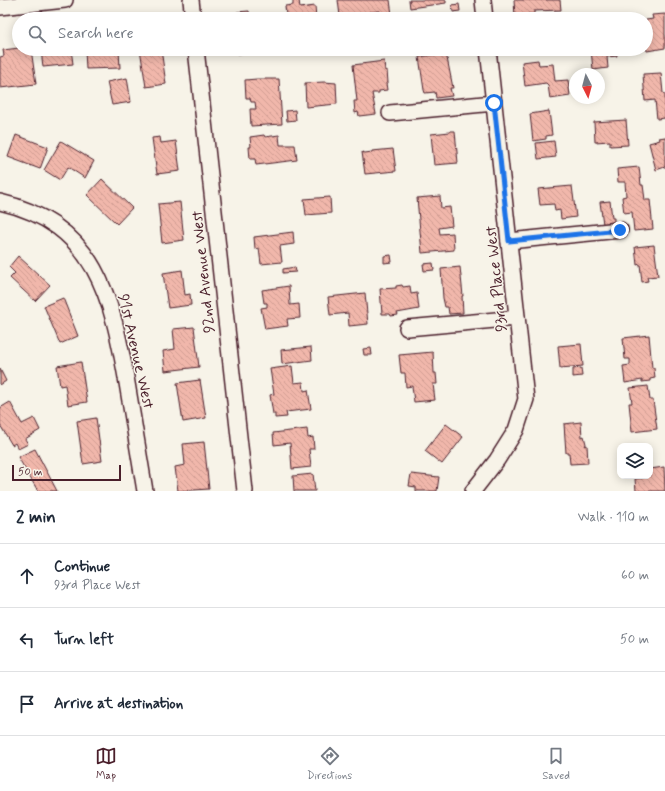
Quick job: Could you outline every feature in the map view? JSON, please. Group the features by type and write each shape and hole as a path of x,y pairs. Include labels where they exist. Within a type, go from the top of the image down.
{"street":[{"path":"0,7 35,2 65,0"},
{"path":"191,0 192,12"},
{"path":"483,0 484,12"},
{"name":"92nd Avenue West","path":"197,56 245,491"},
{"name":"93rd Place West","path":"473,491 497,460 516,430 526,399 489,56"},
{"path":"390,113 494,103"},
{"name":"91st Avenue West","path":"0,202 44,217 60,228 75,242 88,258 100,280 109,302 122,356 145,491"},
{"path":"509,241 620,230"},
{"path":"407,328 517,318"}],"building":[{"path":"293,0 299,0 300,8 315,6 315,12 286,12 285,6 293,5"},
{"path":"338,0 390,0 392,12 380,11 340,12"},
{"path":"409,0 446,0 446,3 410,8"},
{"path":"514,0 560,0 561,10 515,12"},
{"path":"459,4 460,11 453,12 452,5"},
{"path":"665,14 665,48 653,50 653,15"},
{"path":"12,49 12,56 32,56 36,84 0,88 0,57 4,56 3,50"},
{"path":"42,56 72,56 73,64 43,67"},
{"path":"85,56 119,56 120,68 86,69"},
{"path":"141,56 162,56 166,84 146,87"},
{"path":"447,56 453,88 450,88 452,96 436,98 435,92 425,93 419,57"},
{"path":"592,56 617,56 607,57 608,68 593,68"},
{"path":"538,60 539,65 553,64 555,81 568,80 569,96 550,99 548,85 546,83 525,86 522,62"},
{"path":"384,61 385,71 387,70 387,90 379,91 379,93 372,93 376,114 359,116 358,112 355,113 354,101 357,101 353,65"},
{"path":"661,73 663,93 665,94 665,118 657,119 655,100 645,101 643,74"},
{"path":"127,78 131,102 112,105 107,82"},
{"path":"279,79 282,124 251,126 250,109 256,109 255,102 251,102 250,98 246,98 245,80"},
{"path":"305,83 336,83 337,104 306,107"},
{"path":"295,110 296,120 287,121 286,111"},
{"path":"549,111 552,135 546,136 546,139 533,141 530,114"},
{"path":"626,120 628,145 610,146 610,141 595,142 594,122"},
{"path":"455,131 458,163 434,165 431,134"},
{"path":"16,135 48,147 40,169 8,157"},
{"path":"264,135 265,137 279,135 280,145 295,145 297,160 256,165 255,159 250,159 250,137"},
{"path":"160,137 161,143 176,141 180,171 157,174 152,138"},
{"path":"665,137 665,167 656,170 649,143"},
{"path":"61,141 94,161 85,178 68,167 60,180 44,170"},
{"path":"554,141 556,157 538,159 536,143"},
{"path":"393,149 396,171 365,174 362,152 365,153"},
{"path":"639,167 641,185 643,185 645,200 650,200 653,229 634,231 632,212 624,213 622,197 626,196 625,182 618,182 617,169"},
{"path":"102,179 132,208 117,224 87,195"},
{"path":"572,186 576,217 561,219 560,210 555,211 554,204 540,205 538,189"},
{"path":"440,196 441,208 450,207 452,226 439,228 440,234 453,233 454,250 422,253 417,198"},
{"path":"330,197 331,213 306,215 304,199"},
{"path":"610,201 612,218 614,218 614,222 603,224 600,202"},
{"path":"180,202 184,240 162,243 158,204"},
{"path":"293,232 294,244 280,246 282,262 261,264 259,248 255,249 254,237"},
{"path":"654,245 658,276 647,277 648,281 642,282 640,264 637,265 635,247"},
{"path":"391,255 392,262 384,263 384,256"},
{"path":"18,256 50,285 35,301 10,278 15,273 9,267"},
{"path":"433,263 434,270 424,271 423,264"},
{"path":"295,267 296,272 283,273 283,269"},
{"path":"460,267 463,313 449,314 448,307 445,307 443,298 441,269"},
{"path":"182,270 185,295 190,294 191,305 168,308 163,273"},
{"path":"402,285 403,287 410,286 411,294 417,293 419,309 397,313 398,315 391,316 390,314 382,314 380,289 396,288 396,286"},
{"path":"289,286 290,305 299,304 300,318 287,319 288,326 265,329 261,308 267,307 267,303 264,303 262,290"},
{"path":"365,293 368,324 349,326 348,313 330,315 328,297"},
{"path":"63,298 78,336 60,344 44,306"},
{"path":"194,327 199,367 165,371 163,351 175,349 173,329"},
{"path":"649,335 652,368 654,368 655,378 650,379 650,381 642,382 642,380 625,383 623,366 630,365 630,359 625,359 623,338"},
{"path":"581,344 583,366 560,368 558,346"},
{"path":"311,347 312,360 282,364 281,350"},
{"path":"371,348 372,355 364,355 363,349"},
{"path":"433,352 434,373 436,373 437,384 433,384 435,400 414,402 412,386 406,387 405,373 401,373 399,355"},
{"path":"81,362 87,402 68,405 65,385 60,386 57,366"},
{"path":"292,366 294,383 303,382 304,391 308,390 311,409 286,412 287,417 275,418 270,395 274,394 270,369"},
{"path":"581,368 582,376 573,377 573,369"},
{"path":"0,369 6,381 0,385"},
{"path":"200,380 206,418 183,422 177,383"},
{"path":"648,386 650,400 653,400 657,429 632,432 629,403 632,403 630,388"},
{"path":"10,402 22,424 34,418 40,430 25,439 28,444 18,449 15,443 12,445 0,425 0,408"},
{"path":"96,418 102,461 83,464 77,421"},
{"path":"581,422 582,437 584,436 585,446 587,445 588,463 570,464 569,453 566,453 564,424"},
{"path":"446,424 463,437 442,464 425,451"},
{"path":"307,429 308,438 313,437 314,449 309,449 311,467 292,469 290,443 274,445 273,433"},
{"path":"204,442 209,489 178,491 175,467 185,465 183,444"},
{"path":"35,449 57,491 38,491 18,457"},
{"path":"664,467 665,491 636,491 635,479 653,479 653,469"},
{"path":"313,474 315,491 294,491 293,476"},
{"path":"411,474 439,477 437,491 416,491 416,487 409,486"}],"route":[{"path":"494,103 509,241 620,230"}]}
